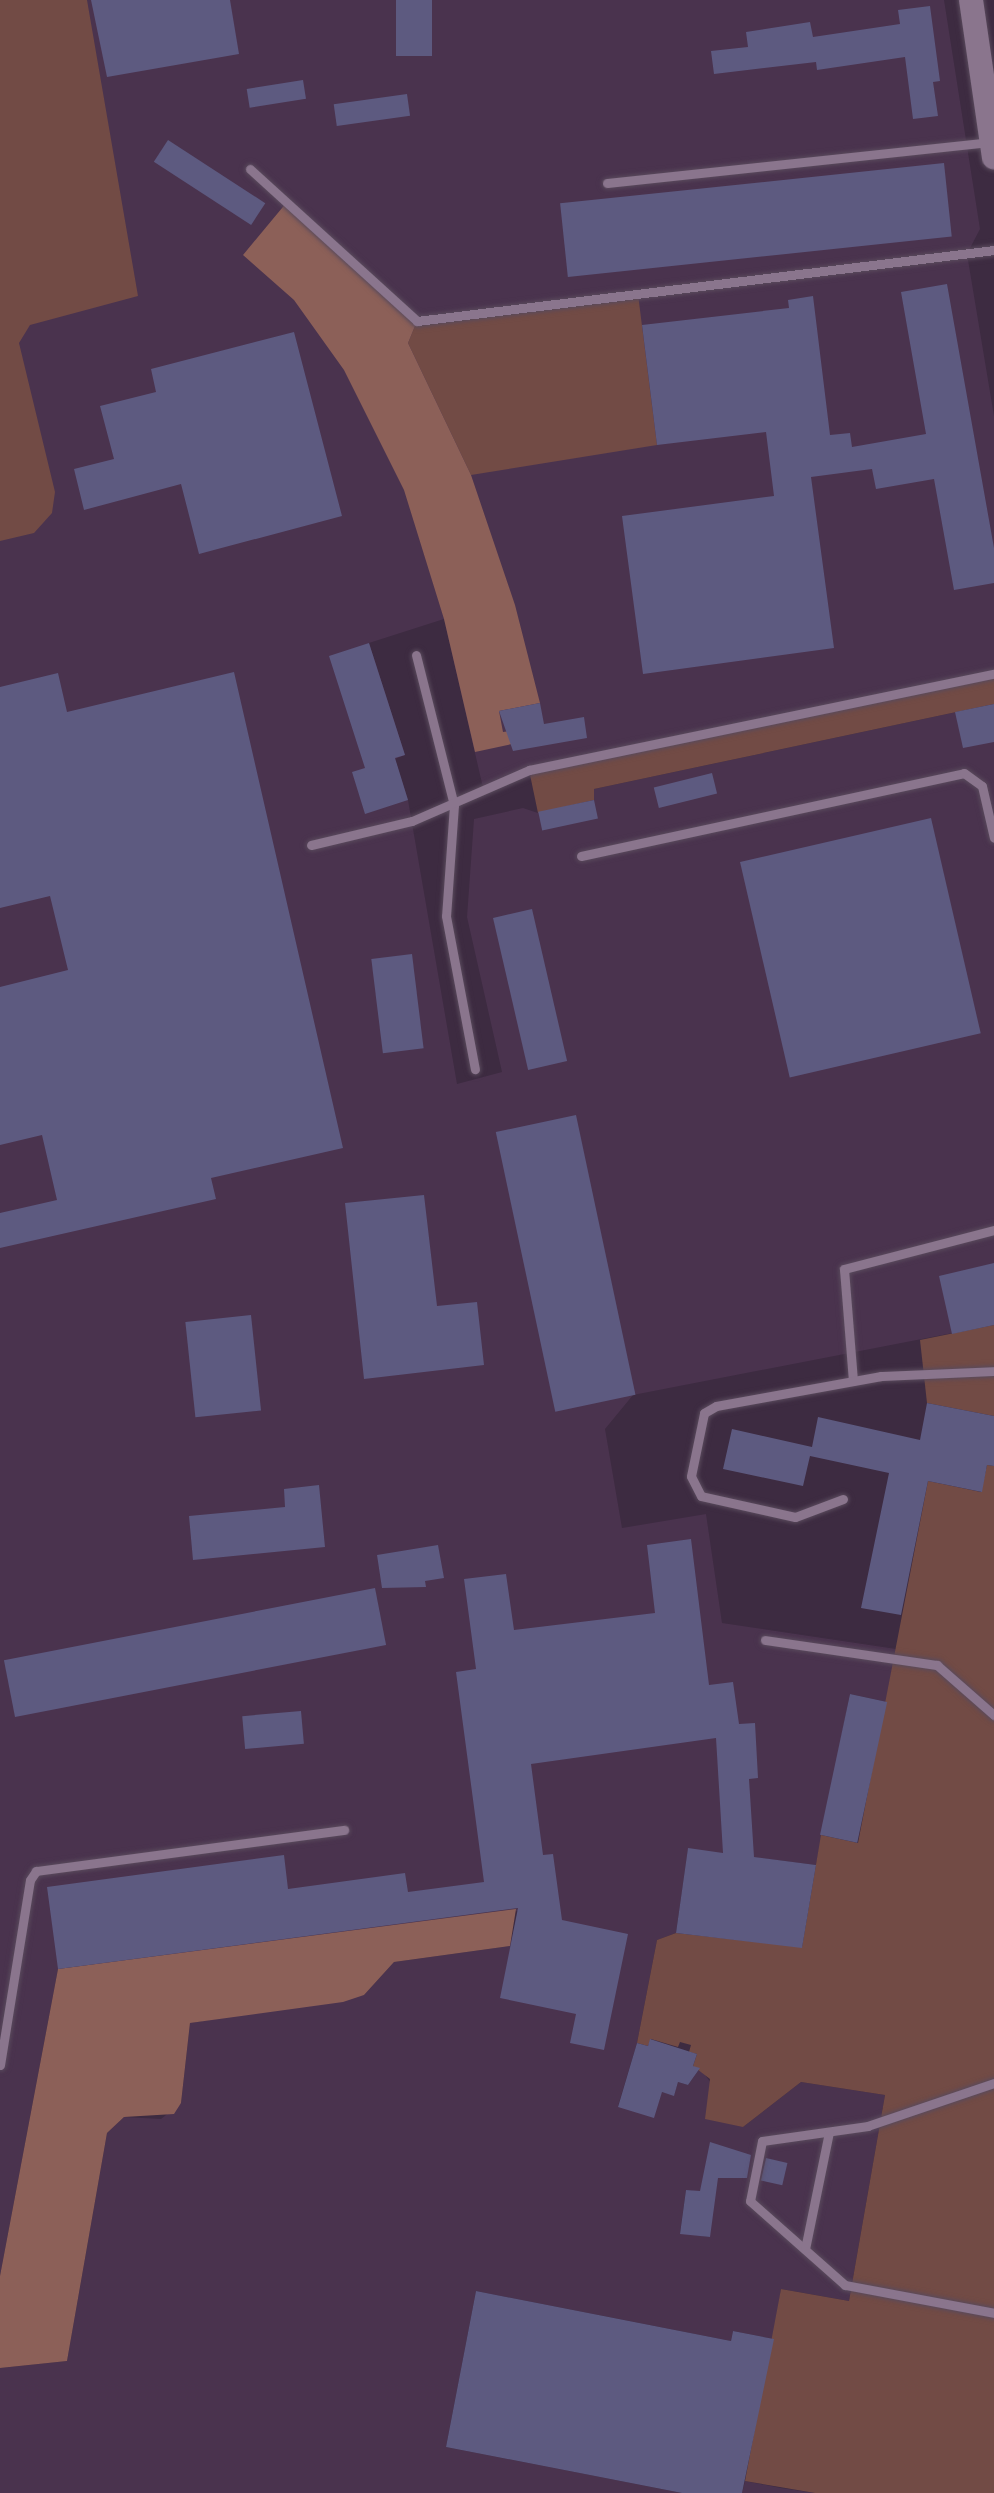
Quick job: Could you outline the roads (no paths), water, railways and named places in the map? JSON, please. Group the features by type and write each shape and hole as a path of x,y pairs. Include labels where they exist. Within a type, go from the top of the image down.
{"street":[{"path":"971,0 993,149"}],"lane":[{"path":"607,183 993,149"},
{"path":"250,169 417,321 994,250"},
{"path":"416,655 454,805 446,916 475,1069"},
{"path":"311,845 412,821 529,770 994,674"},
{"path":"581,856 964,773 982,786 994,838"},
{"path":"853,1381 844,1269 994,1230"},
{"path":"843,1499 795,1517 701,1496 691,1476 698,1427 704,1413 716,1406 853,1381 994,1371"},
{"path":"765,1640 937,1665 994,1715"},
{"path":"0,2065 30,1880 36,1871 344,1830"},
{"path":"994,2083 868,2126 762,2141 750,2201 845,2285 994,2313"},
{"path":"805,2249 829,2132"}]}
